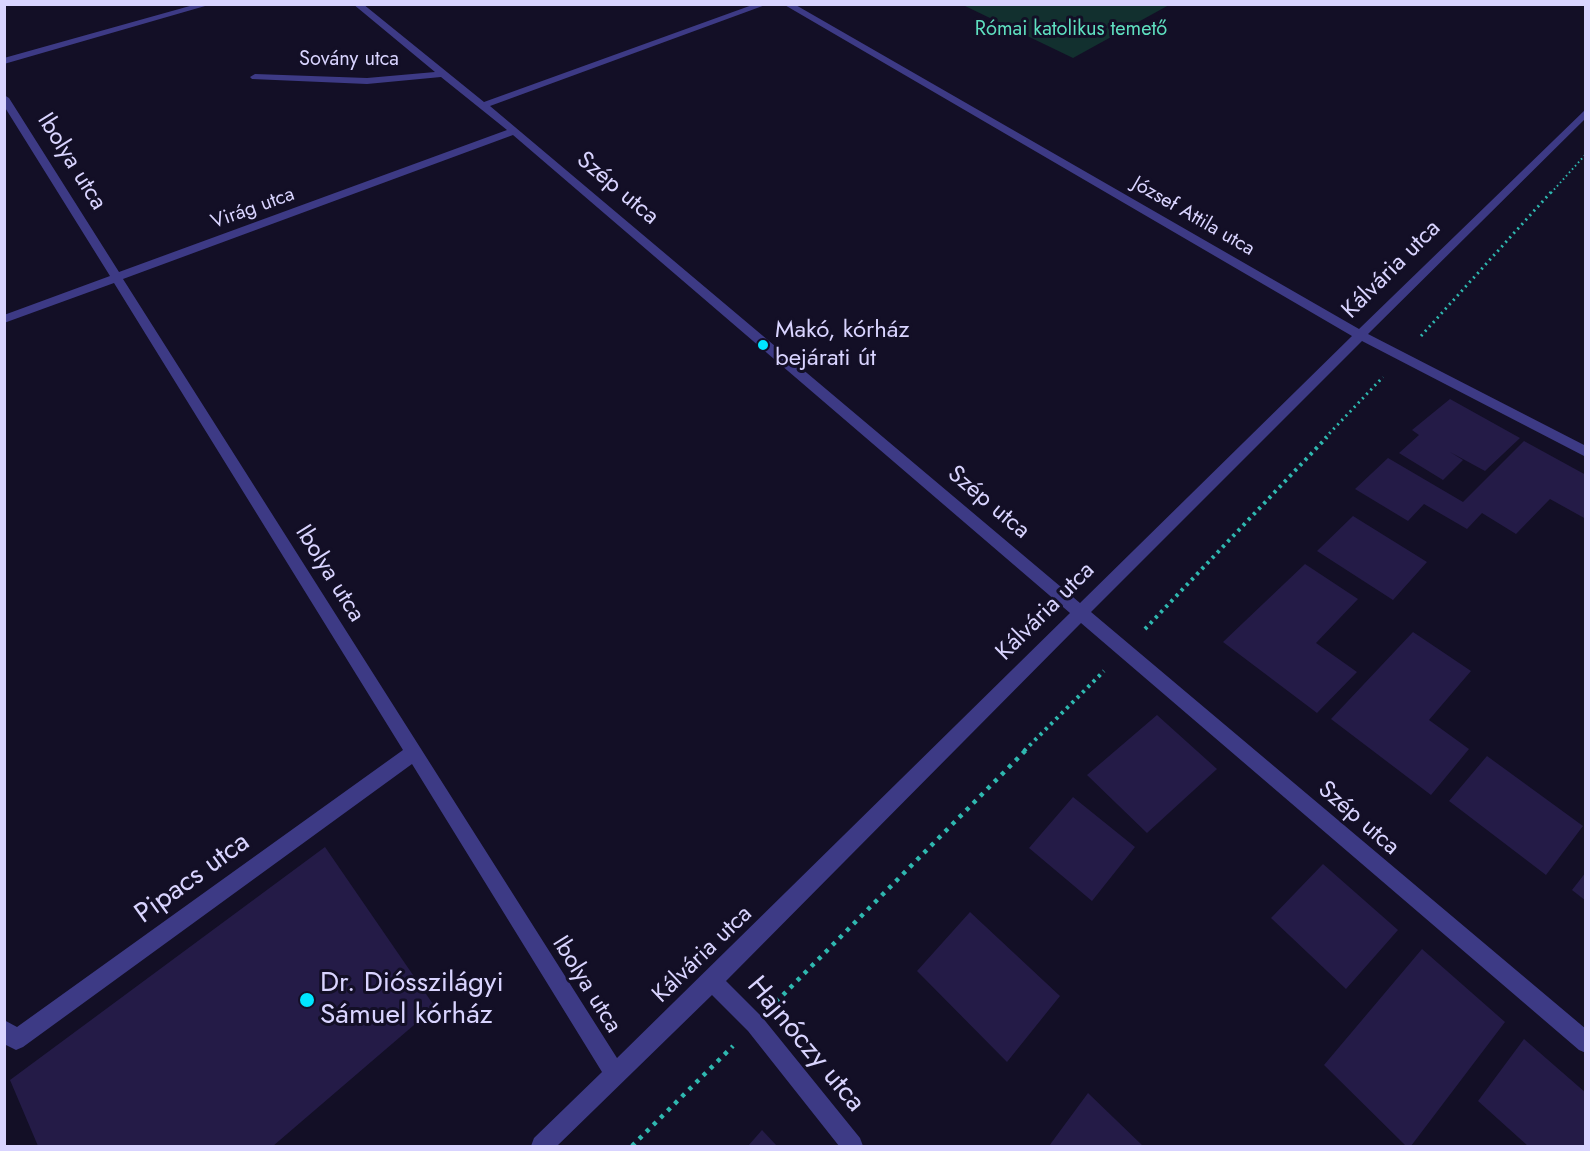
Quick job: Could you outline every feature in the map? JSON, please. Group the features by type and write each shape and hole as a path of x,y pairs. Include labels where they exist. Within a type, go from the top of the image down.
{"street":[{"path":"4,61 208,4"},
{"name":"Szép utca","path":"357,4 514,131 1586,1043"},
{"path":"482,106 764,4"},
{"name":"József Attila utca","path":"787,4 1360,335 1586,452"},
{"name":"Sovány utca","path":"255,77 367,81 442,74"},
{"name":"Ibolya utca","path":"4,98 615,1073"},
{"name":"Kálvária utca","path":"542,1146 712,981 1080,611 1586,112"},
{"name":"Virág utca","path":"4,319 514,131"},
{"name":"Pipacs utca","path":"4,1030 16,1040 414,752"},
{"name":"Hajnóczy utca","path":"712,981 755,1024 852,1146"}],"path":[{"path":"632,1146 1125,649 1402,357 1586,154"}],"green space":[{"name":"Római katolikus temető","path":"963,5 1169,5 1073,58"}],"building":[{"path":"1450,399 1520,438 1485,471 1450,452 1463,460 1443,480 1399,453 1419,435 1412,430"},
{"path":"1524,441 1586,475 1586,519 1550,499 1516,534 1482,513 1467,529 1424,504 1408,521 1355,489 1388,458 1463,502"},
{"path":"1353,516 1427,562 1393,600 1317,551"},
{"path":"1305,564 1358,599 1316,643 1357,672 1317,713 1223,642"},
{"path":"1413,632 1471,671 1429,720 1469,749 1431,795 1331,719"},
{"path":"1157,715 1217,769 1147,833 1087,775"},
{"path":"1487,756 1583,826 1546,875 1449,801"},
{"path":"1073,797 1135,847 1092,901 1029,848"},
{"name":"Dr. Diósszilágyi Sámuel kórház","path":"325,847 435,1007 273,1146 38,1146 10,1080"},
{"path":"1323,864 1398,930 1346,989 1271,918"},
{"path":"1586,872 1586,901 1572,890"},
{"path":"970,912 1060,996 1007,1062 917,971"},
{"path":"1422,949 1505,1022 1411,1146 1406,1146 1324,1065"},
{"path":"1524,1039 1586,1093 1586,1146 1528,1146 1478,1101"},
{"path":"1088,1093 1143,1146 1049,1146"},
{"path":"762,1130 777,1146 748,1146"}],"place":[{"name":"Makó, kórház bejárati út","path":"763,345"},
{"name":"Dr. Diósszilágyi Sámuel kórház","path":"307,1000"}]}
